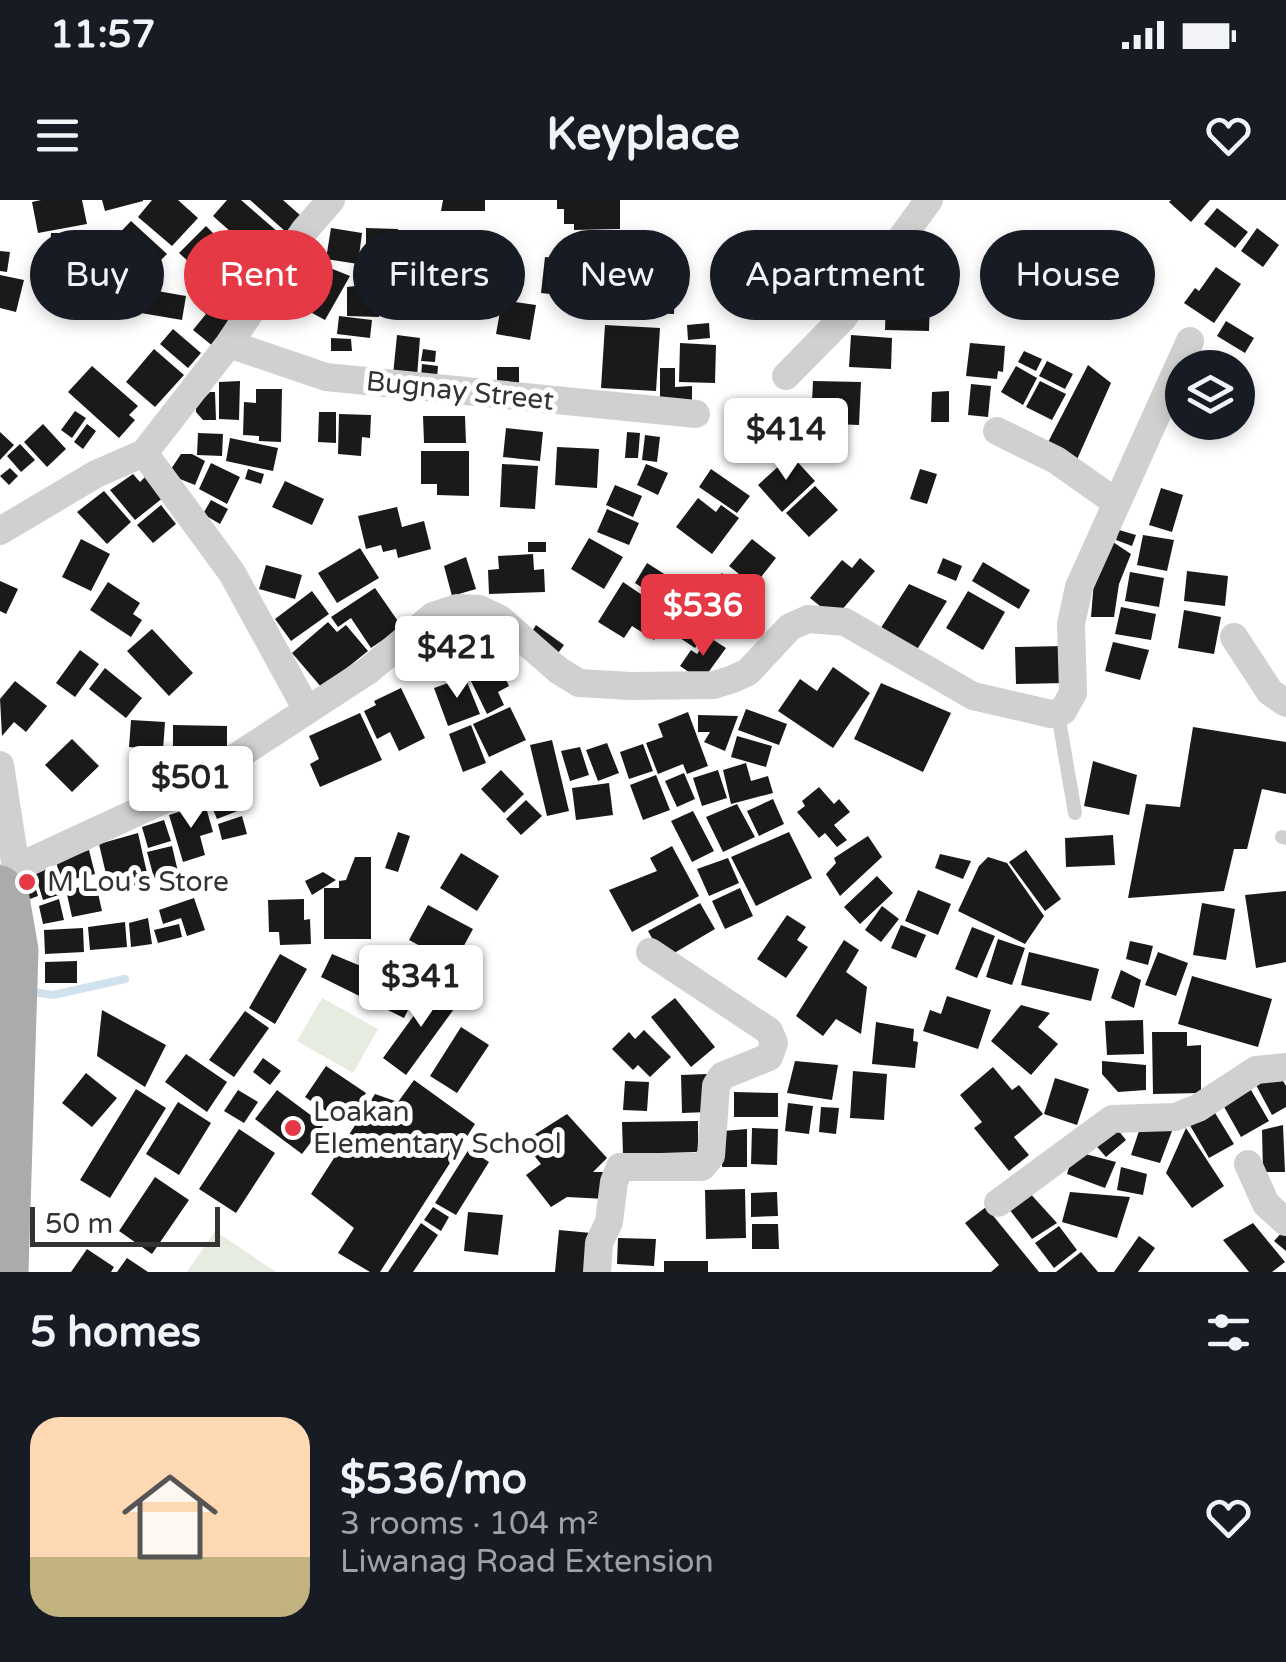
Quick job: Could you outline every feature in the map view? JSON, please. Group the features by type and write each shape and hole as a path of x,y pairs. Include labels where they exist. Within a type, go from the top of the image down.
{"main road":[{"path":"5,880 16,950 6,1272"}],"street":[{"path":"0,531 96,474 144,452 229,344 304,231 331,200"},
{"path":"786,376 843,318 929,200"},
{"path":"0,765 5,880 187,789 369,670 433,616 457,608 480,609 500,620 579,683 630,686 714,685 748,672 790,628 808,620 845,622 973,696 1058,714 1068,706 1074,693 1073,607 1190,341"},
{"name":"Bugnay Street","path":"229,344 326,377 696,414"},
{"path":"997,431 1056,460 1118,503"},
{"path":"144,452 232,573 307,710"},
{"path":"1234,637 1270,692 1286,703"},
{"path":"598,1272 600,1243 609,1222 620,1167 702,1168 711,1156 716,1086 722,1076 770,1058 774,1043 768,1032 650,952"},
{"path":"998,1203 1112,1119 1175,1117 1198,1108 1256,1070 1286,1067"},
{"path":"1248,1164 1266,1204 1286,1222"}],"lane":[{"path":"1058,714 1075,813"}],"shaded area":[{"path":"322,998 378,1029 353,1073 297,1041"},
{"path":"215,1231 276,1272 187,1272"}],"building":[{"path":"82,200 87,224 37,230 32,202"},
{"path":"102,200 143,200 143,201 105,211"},
{"path":"152,200 178,200 198,218 172,246 164,239 164,230 153,230 138,217"},
{"path":"227,200 241,200 276,230 229,230 213,216"},
{"path":"250,200 283,200 301,216 284,230"},
{"path":"443,200 485,200 485,211 441,211"},
{"path":"557,200 620,200 620,229 574,230 574,224 564,224 564,209 557,209"},
{"path":"1171,200 1210,200 1191,222"},
{"path":"1217,208 1248,232 1235,248 1204,224"},
{"path":"131,221 141,230 122,230"},
{"path":"1257,228 1279,245 1263,267 1241,251"},
{"path":"331,230 353,232 353,263 333,260"},
{"path":"0,251 10,252 7,272 0,271"},
{"path":"545,257 545,293 541,293"},
{"path":"1216,267 1241,284 1214,323 1184,303 1195,288 1199,291"},
{"path":"333,269 350,276 333,306"},
{"path":"0,275 24,280 16,312 0,308"},
{"path":"353,286 353,316 347,316 347,287"},
{"path":"164,292 184,296 182,320 164,317"},
{"path":"525,303 536,305 530,340 496,334 498,320 525,320"},
{"path":"339,316 372,320 370,338 337,334"},
{"path":"201,320 238,320 214,347 193,330"},
{"path":"885,320 929,320 929,331 885,330"},
{"path":"1226,321 1254,338 1247,350 1240,350 1217,336"},
{"path":"709,323 710,338 688,340 687,325"},
{"path":"605,325 660,328 656,391 601,388"},
{"path":"173,329 201,353 188,368 160,344"},
{"path":"397,335 420,338 417,377 393,375"},
{"path":"851,335 892,338 891,369 849,367"},
{"path":"331,338 351,339 352,351 331,351"},
{"path":"680,343 716,345 715,383 679,382"},
{"path":"970,343 1005,346 1003,372 998,371 997,379 966,376"},
{"path":"154,349 184,375 155,407 126,382"},
{"path":"423,349 436,351 435,362 421,361"},
{"path":"1024,351 1042,359 1036,371 1018,362"},
{"path":"1047,361 1073,374 1065,389 1039,376"},
{"path":"422,364 438,366 437,378 421,376"},
{"path":"1088,365 1111,383 1075,464 1044,450"},
{"path":"92,366 138,406 129,415 135,420 119,438 68,392"},
{"path":"1016,366 1037,378 1023,405 1001,392"},
{"path":"497,367 519,367 519,388 497,388"},
{"path":"660,368 675,368 675,387 692,386 692,406 660,407"},
{"path":"240,381 239,420 219,419 219,382"},
{"path":"813,381 861,382 859,425 811,423"},
{"path":"1040,381 1066,394 1052,420 1026,407"},
{"path":"971,384 991,386 988,417 968,415"},
{"path":"256,389 282,389 281,442 259,441 259,436 243,435 244,402 256,403"},
{"path":"949,391 949,422 931,422 932,392"},
{"path":"215,392 216,420 203,420 196,406"},
{"path":"75,411 86,418 72,438 61,430"},
{"path":"319,412 336,412 336,443 318,442"},
{"path":"339,414 371,415 370,438 362,437 361,456 338,454"},
{"path":"423,416 465,416 466,443 424,443"},
{"path":"43,424 66,449 47,467 24,442"},
{"path":"87,424 96,431 83,449 74,442"},
{"path":"506,428 543,432 540,461 503,457"},
{"path":"0,432 14,445 0,460"},
{"path":"627,432 640,433 638,458 625,458"},
{"path":"198,433 223,434 222,456 197,455"},
{"path":"645,435 660,437 657,462 642,460"},
{"path":"230,438 278,448 273,471 226,461"},
{"path":"20,444 35,460 21,472 7,456"},
{"path":"557,447 599,449 597,488 555,485"},
{"path":"421,451 469,451 469,496 437,495 437,484 421,484"},
{"path":"181,454 192,454 205,461 195,485 180,479 171,469"},
{"path":"791,455 815,481 782,512 758,485"},
{"path":"211,463 240,477 227,504 199,489"},
{"path":"502,464 538,466 535,509 500,507"},
{"path":"646,464 668,473 658,495 637,485"},
{"path":"10,468 18,476 9,485 0,476"},
{"path":"248,469 264,474 261,484 245,479"},
{"path":"711,469 750,496 737,513 699,487"},
{"path":"920,469 937,474 927,504 910,499"},
{"path":"133,474 140,482 146,476 164,497 135,520 110,490"},
{"path":"285,481 324,499 312,525 272,507"},
{"path":"615,485 642,496 633,517 606,505"},
{"path":"815,486 838,510 809,537 786,513"},
{"path":"1161,488 1183,495 1172,532 1149,525"},
{"path":"104,491 131,522 107,544 77,512"},
{"path":"698,498 716,512 721,505 739,518 712,554 676,527"},
{"path":"211,500 228,509 220,524 203,514"},
{"path":"161,505 176,524 153,543 137,525"},
{"path":"397,507 402,527 424,521 431,549 398,558 396,549 383,552 381,545 366,549 358,516"},
{"path":"607,509 639,523 629,545 597,532"},
{"path":"1119,530 1136,535 1132,546 1116,540"},
{"path":"1143,535 1174,540 1167,571 1137,565"},
{"path":"589,538 623,557 604,589 571,569"},
{"path":"81,539 110,554 91,591 62,577"},
{"path":"752,539 776,558 754,586 729,566"},
{"path":"528,542 546,542 546,552 528,552"},
{"path":"1113,542 1131,554 1119,584 1114,617 1091,617 1094,580"},
{"path":"360,548 379,578 337,603 318,573"},
{"path":"533,554 534,570 544,569 545,592 489,594 488,570 499,569 498,556"},
{"path":"466,557 476,589 452,596 444,566"},
{"path":"860,558 875,571 835,618 810,598 842,560 852,568"},
{"path":"943,558 962,566 956,581 937,573"},
{"path":"983,562 1030,590 1019,609 972,581"},
{"path":"647,563 680,584 668,604 635,583"},
{"path":"266,565 302,575 295,599 259,589"},
{"path":"1187,571 1228,576 1225,606 1184,601"},
{"path":"1130,572 1164,578 1159,607 1125,601"},
{"path":"722,573 748,597 728,620 701,595"},
{"path":"0,581 18,589 6,614 0,611"},
{"path":"108,582 140,603 133,614 142,620 131,637 90,610"},
{"path":"623,582 670,614 654,640 632,626 624,638 598,622"},
{"path":"909,584 947,601 913,656 877,634"},
{"path":"375,588 402,627 371,648 351,618 338,627 331,617"},
{"path":"312,591 329,614 291,641 275,619"},
{"path":"968,591 1005,612 983,650 946,628"},
{"path":"691,598 723,620 714,633 708,629 695,648 668,630"},
{"path":"1121,607 1156,614 1151,640 1115,634"},
{"path":"1184,610 1221,617 1214,654 1178,648"},
{"path":"328,622 337,632 346,625 368,651 322,688 292,653"},
{"path":"536,625 564,645 553,660 526,641"},
{"path":"152,629 193,673 169,696 127,651"},
{"path":"709,637 726,648 702,681 680,666 691,650 697,654"},
{"path":"1113,642 1149,650 1140,680 1105,671"},
{"path":"1065,646 1066,683 1016,684 1015,647"},
{"path":"80,650 99,664 75,697 56,683"},
{"path":"497,661 509,686 498,692 504,705 487,714 468,675"},
{"path":"833,667 870,693 833,748 778,711 800,679 817,691"},
{"path":"105,668 142,698 126,718 89,689"},
{"path":"465,677 480,714 448,726 434,688"},
{"path":"15,681 47,706 26,732 14,722 2,736 0,699"},
{"path":"881,683 951,713 923,772 854,739"},
{"path":"401,688 425,738 399,751 390,732 377,739 364,711 376,705 374,701"},
{"path":"510,707 526,740 489,757 473,724"},
{"path":"746,709 787,724 779,745 738,730"},
{"path":"688,712 708,766 687,774 683,764 658,774 646,743 663,737 658,724"},
{"path":"360,713 382,760 320,787 310,764 319,759 309,736"},
{"path":"698,715 738,716 725,751 704,742 710,732 698,732"},
{"path":"131,720 165,722 163,750 129,747"},
{"path":"173,725 227,726 227,758 200,758 200,768 173,768"},
{"path":"471,725 486,763 463,772 449,734"},
{"path":"1193,727 1286,742 1286,794 1262,789 1247,849 1234,849 1224,891 1128,898 1146,804 1180,807"},
{"path":"737,736 772,746 766,767 731,757"},
{"path":"72,739 99,766 72,792 45,765"},
{"path":"552,740 569,811 547,816 530,745"},
{"path":"607,743 619,773 598,781 586,750"},
{"path":"643,744 653,771 629,779 620,752"},
{"path":"580,747 589,775 570,781 561,751"},
{"path":"1093,761 1137,775 1129,815 1084,806"},
{"path":"746,763 751,781 768,776 773,793 731,804 723,770"},
{"path":"501,770 524,794 504,813 481,789"},
{"path":"718,770 727,798 702,806 693,778"},
{"path":"684,773 695,799 677,807 665,781"},
{"path":"656,775 670,810 643,820 630,785"},
{"path":"609,783 613,815 576,820 572,788"},
{"path":"819,787 834,804 839,799 850,812 834,825 847,840 837,847 825,833 819,838 797,812 805,806 802,801"},
{"path":"234,791 240,810 217,819 209,800"},
{"path":"773,799 784,824 759,836 747,811"},
{"path":"526,800 542,816 521,835 506,819"},
{"path":"205,804 213,832 200,836 205,855 183,862 169,815"},
{"path":"737,804 755,837 723,852 706,817"},
{"path":"693,811 714,851 692,862 671,821"},
{"path":"242,816 247,834 222,840 218,824"},
{"path":"164,820 171,841 148,848 142,827"},
{"path":"398,832 410,836 398,872 385,868"},
{"path":"789,832 812,878 756,906 731,857"},
{"path":"138,833 149,882 110,891 99,844"},
{"path":"1113,835 1115,865 1066,867 1065,838"},
{"path":"868,836 882,857 840,896 826,874 836,863 834,858"},
{"path":"172,846 178,872 154,878 147,852"},
{"path":"672,846 699,896 632,932 609,890 657,871 650,858"},
{"path":"89,850 95,874 61,882 56,861"},
{"path":"1026,850 1061,899 1045,911 1009,862"},
{"path":"461,853 499,876 477,911 440,888"},
{"path":"940,854 971,861 963,879 935,868"},
{"path":"355,857 371,857 371,939 324,939 324,888 339,888 339,881 346,880"},
{"path":"988,857 1007,863 1044,916 1025,944 958,911 979,866"},
{"path":"728,858 739,883 709,896 697,869"},
{"path":"52,863 62,894 43,900 34,871"},
{"path":"323,872 336,880 312,895 305,881"},
{"path":"31,873 38,896 27,900 20,877"},
{"path":"877,876 893,893 860,924 844,907"},
{"path":"198,878 203,888 190,894 185,885"},
{"path":"96,884 102,911 72,917 66,890"},
{"path":"740,888 753,916 725,929 712,901"},
{"path":"918,890 951,904 938,935 905,921"},
{"path":"1286,891 1286,962 1256,968 1245,895"},
{"path":"194,898 205,930 187,936 181,918 163,924 159,910"},
{"path":"59,899 64,920 43,924 39,906"},
{"path":"304,899 304,920 310,919 311,944 280,945 279,932 269,932 268,900"},
{"path":"700,903 715,929 664,959 648,931"},
{"path":"1202,903 1235,909 1226,960 1193,955"},
{"path":"428,905 473,929 454,964 409,940"},
{"path":"882,906 899,919 881,942 865,930"},
{"path":"787,915 806,927 797,940 808,947 786,978 757,959"},
{"path":"148,918 152,944 131,947 129,923"},
{"path":"125,922 127,947 90,950 88,927"},
{"path":"179,924 182,937 158,943 154,930"},
{"path":"901,925 926,935 916,958 891,948"},
{"path":"972,927 995,936 977,978 955,969"},
{"path":"83,928 84,952 45,954 44,930"},
{"path":"998,939 1025,948 1012,985 986,977"},
{"path":"844,940 859,950 846,972 867,987 861,1034 836,1019 823,1036 796,1016"},
{"path":"1130,941 1153,946 1148,965 1126,959"},
{"path":"1029,952 1099,969 1091,1001 1021,985"},
{"path":"1158,952 1188,963 1176,996 1145,985"},
{"path":"280,954 307,969 275,1024 249,1008"},
{"path":"332,954 418,990 404,1018 321,977"},
{"path":"77,961 77,983 45,983 45,962"},
{"path":"1121,970 1141,980 1134,1008 1111,998"},
{"path":"1192,976 1272,999 1258,1047 1178,1024"},
{"path":"436,985 459,1002 406,1075 383,1058"},
{"path":"947,996 991,1010 978,1049 923,1031 930,1010 941,1014"},
{"path":"675,998 715,1047 691,1067 651,1017"},
{"path":"1021,1005 1050,1013 1038,1027 1058,1044 1031,1075 991,1041"},
{"path":"102,1010 166,1045 145,1087 97,1056"},
{"path":"245,1011 269,1028 234,1077 209,1060"},
{"path":"1143,1020 1144,1054 1107,1055 1105,1021"},
{"path":"876,1022 914,1029 913,1041 918,1042 915,1068 872,1064"},
{"path":"461,1027 489,1045 457,1093 430,1076"},
{"path":"644,1030 671,1057 650,1077 638,1065 633,1070 612,1049 629,1032 635,1039"},
{"path":"1152,1032 1187,1032 1187,1046 1201,1045 1201,1093 1153,1094"},
{"path":"186,1054 227,1082 207,1112 165,1082"},
{"path":"263,1058 281,1071 270,1085 253,1072"},
{"path":"795,1061 838,1065 832,1100 787,1093"},
{"path":"1102,1061 1146,1065 1146,1090 1118,1092 1102,1074"},
{"path":"326,1066 366,1093 344,1123 305,1097"},
{"path":"993,1067 1012,1090 1019,1085 1043,1114 1014,1137 1029,1155 1009,1171 974,1128 982,1122 960,1095"},
{"path":"853,1071 887,1074 884,1120 850,1118"},
{"path":"86,1073 117,1098 92,1127 62,1103"},
{"path":"707,1074 708,1112 682,1113 681,1075"},
{"path":"1279,1074 1286,1086 1286,1107 1272,1115 1256,1085"},
{"path":"1055,1078 1089,1089 1077,1125 1044,1114"},
{"path":"414,1080 475,1124 380,1272 370,1272 338,1253 354,1228 311,1194 375,1094 398,1102"},
{"path":"625,1081 649,1082 647,1111 623,1110"},
{"path":"136,1089 166,1108 110,1198 80,1180"},
{"path":"238,1090 258,1102 244,1123 224,1111"},
{"path":"277,1090 324,1125 302,1154 255,1119"},
{"path":"1251,1090 1269,1121 1241,1137 1223,1105"},
{"path":"734,1092 778,1093 778,1117 734,1117"},
{"path":"178,1102 211,1123 179,1175 146,1154"},
{"path":"788,1103 813,1106 809,1134 785,1131"},
{"path":"821,1107 839,1108 836,1134 819,1132"},
{"path":"1212,1108 1234,1144 1209,1158 1188,1122"},
{"path":"567,1114 607,1158 593,1172 609,1172 606,1199 567,1197 551,1207 526,1175 541,1164 523,1142"},
{"path":"1143,1119 1172,1131 1160,1163 1131,1155"},
{"path":"698,1121 698,1152 623,1154 622,1122"},
{"path":"1113,1124 1126,1140 1106,1157 1092,1141"},
{"path":"1283,1125 1285,1172 1263,1172 1262,1130"},
{"path":"752,1128 778,1129 777,1165 751,1164"},
{"path":"1186,1128 1224,1186 1192,1208 1166,1173"},
{"path":"239,1129 275,1153 236,1213 199,1189"},
{"path":"747,1129 747,1167 722,1167 723,1131"},
{"path":"469,1149 489,1162 456,1215 435,1203"},
{"path":"1074,1151 1116,1162 1105,1188 1067,1174"},
{"path":"1121,1167 1147,1174 1143,1195 1117,1190"},
{"path":"155,1177 189,1200 152,1254 119,1231"},
{"path":"745,1189 746,1238 706,1239 705,1190"},
{"path":"1027,1190 1057,1223 1032,1239 1006,1205"},
{"path":"777,1192 778,1216 751,1217 751,1193"},
{"path":"1070,1192 1130,1197 1117,1238 1062,1222"},
{"path":"433,1207 449,1217 441,1231 424,1220"},
{"path":"986,1207 1039,1272 991,1272 999,1265 965,1223"},
{"path":"468,1212 503,1215 498,1255 464,1251"},
{"path":"421,1223 438,1235 413,1272 388,1272"},
{"path":"1253,1223 1285,1262 1272,1272 1249,1272 1223,1240"},
{"path":"752,1224 778,1224 779,1249 752,1249"},
{"path":"1059,1226 1077,1250 1054,1268 1035,1243"},
{"path":"1286,1228 1286,1251 1274,1241"},
{"path":"559,1230 591,1233 587,1272 555,1272"},
{"path":"1139,1236 1155,1248 1138,1272 1114,1272"},
{"path":"618,1238 656,1239 654,1266 617,1264"},
{"path":"87,1249 114,1267 111,1272 71,1272"},
{"path":"1081,1252 1098,1272 1056,1272"},
{"path":"127,1258 148,1272 117,1272"},
{"path":"664,1261 708,1261 708,1272 664,1272"}],"waterway":[{"path":"27,991 53,995 125,979"}],"place":[{"name":"M Lou's Store","path":"27,882"},
{"name":"Loakan Elementary School","path":"293,1128"}]}
